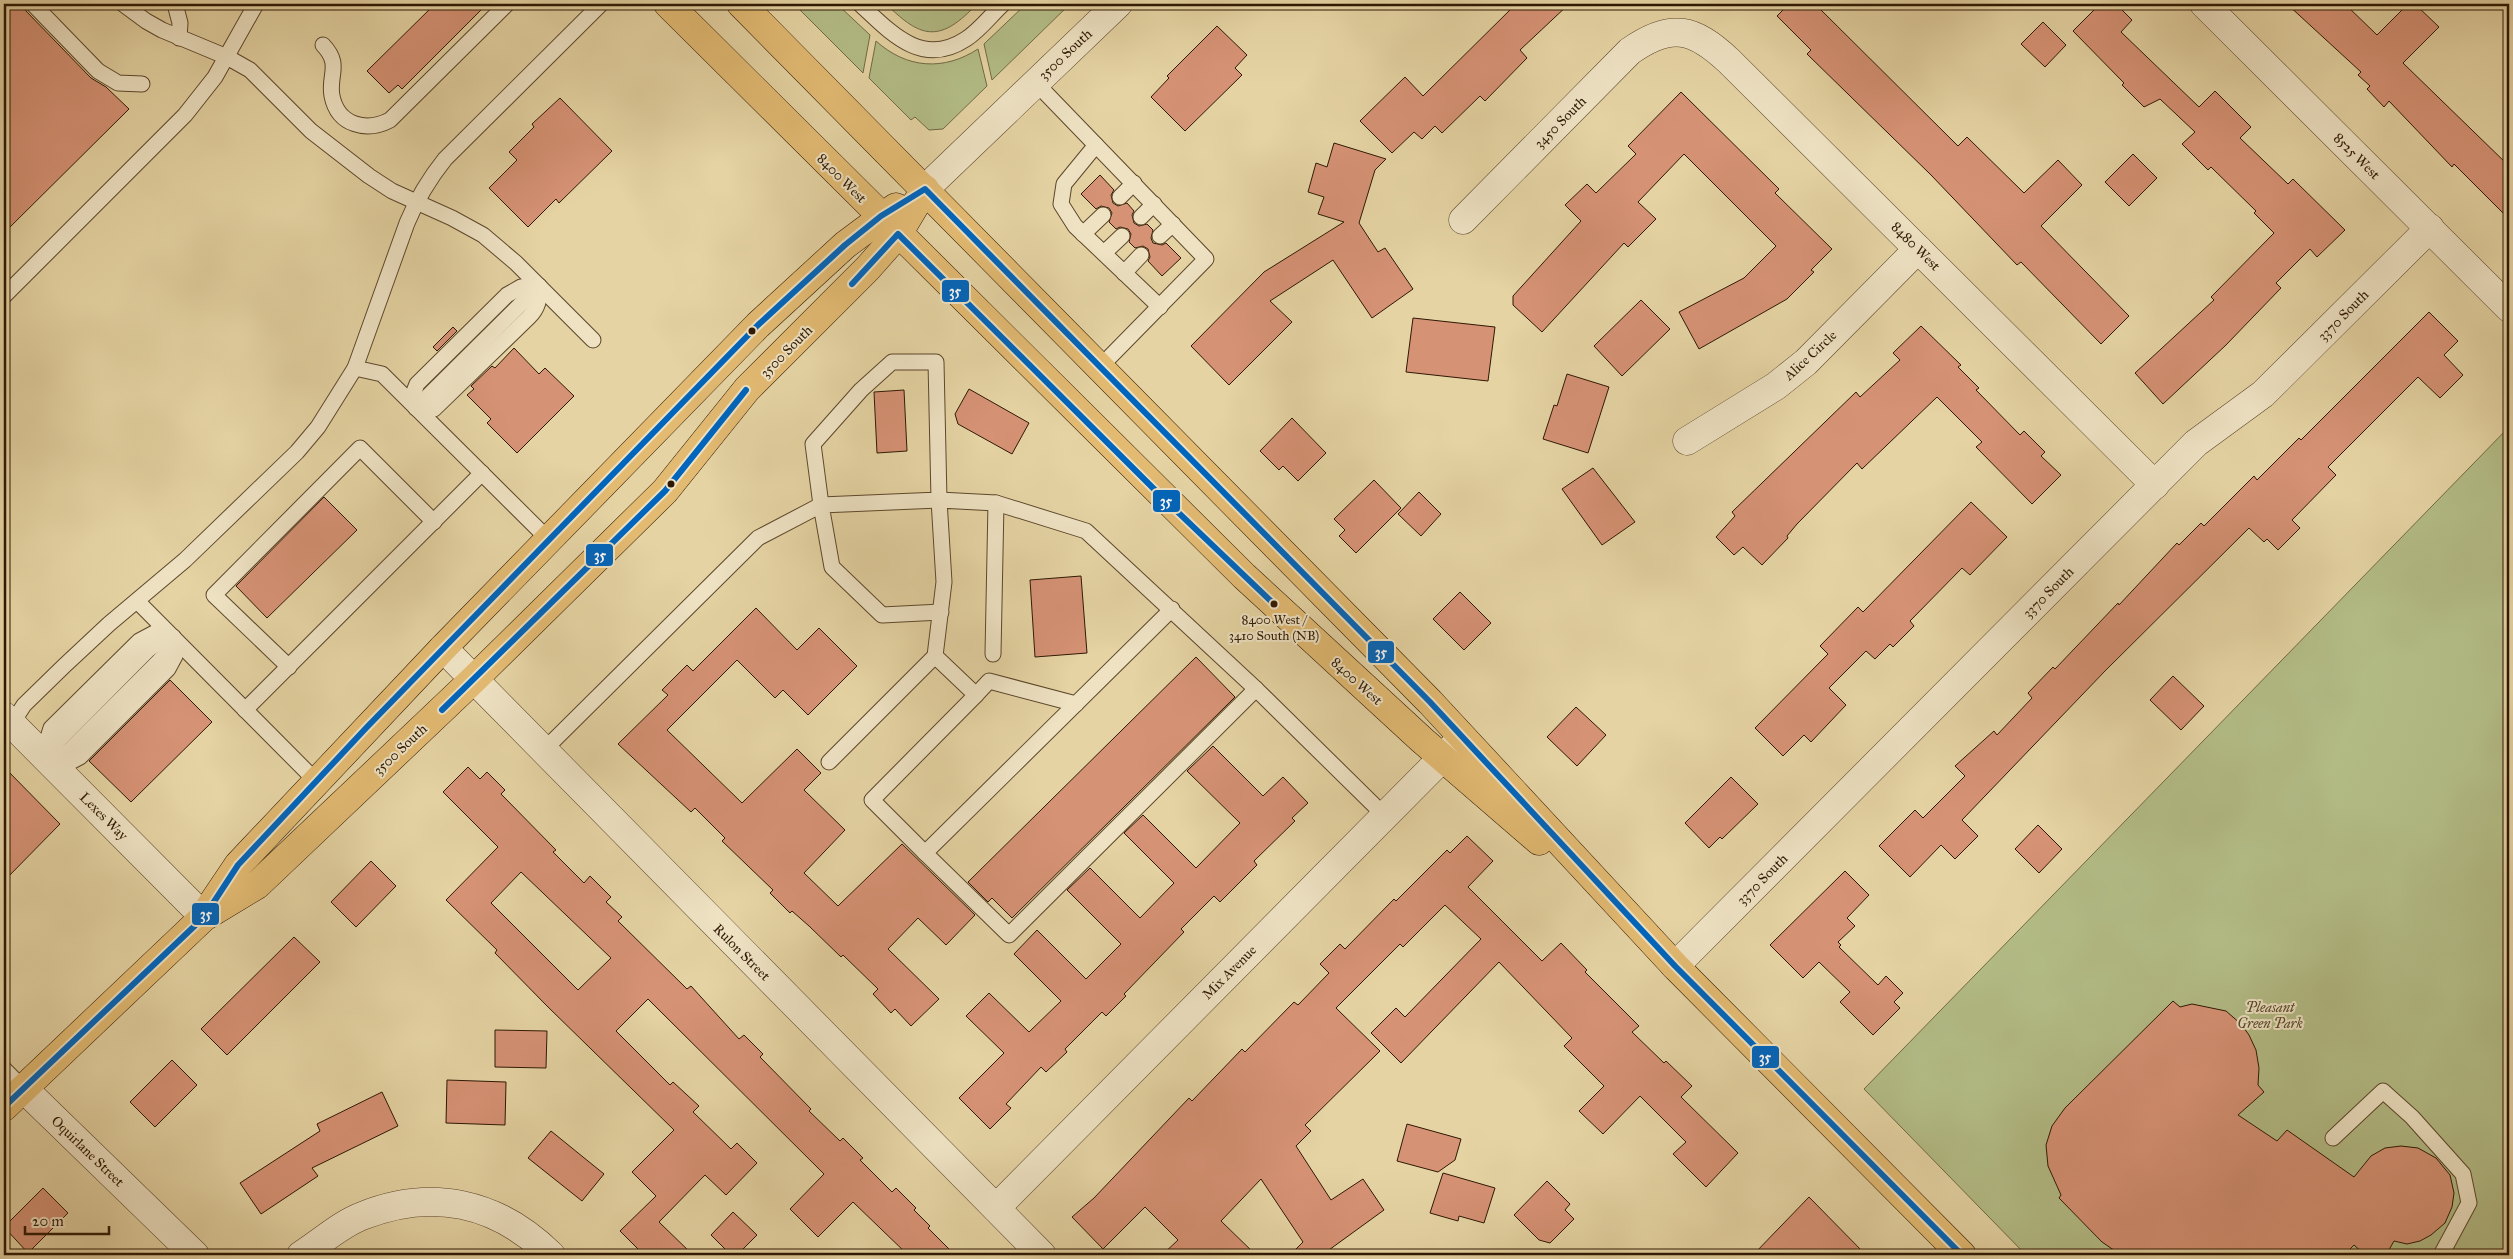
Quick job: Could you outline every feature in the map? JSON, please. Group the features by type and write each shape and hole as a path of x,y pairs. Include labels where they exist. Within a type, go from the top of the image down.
{"main road":[{"name":"8400 West","path":"668,4 1244,576 1442,757 1548,849 1675,966"},
{"name":"8400 West","path":"741,4 1463,736 1675,966 1962,1255"},
{"name":"3500 South","path":"13,1097 204,917 257,885 474,680 665,491 747,389 868,268 889,225 925,189"},
{"name":"3500 South","path":"204,917 238,865 442,648 758,325 844,244 889,225"}],"street":[{"name":"3500 South","path":"925,189 1118,4"},
{"name":"8525 West","path":"2204,4 2509,308"},
{"name":"8480 West","path":"1664,33 1683,31 1701,37 1716,48 2155,485"},
{"name":"3450 South","path":"1463,220 1630,51 1647,39 1664,33"},
{"name":"3370 South","path":"1675,966 2155,485 2209,433 2263,394 2430,228"},
{"name":"Alice Circle","path":"1687,441 1776,386 1806,362 1918,249"},
{"name":"Rulon Street","path":"442,648 1042,1255"},
{"name":"Lexes Way","path":"6,725 49,761 204,917"},
{"name":"Mix Avenue","path":"996,1208 1463,736"},
{"name":"Oquirlane Street","path":"13,1097 195,1255"},
{"path":"301,1255 360,1216 405,1202 450,1202 489,1212 520,1228 551,1255"}],"lane":[{"path":"33,4 98,71 118,83 142,84"},
{"path":"123,4 146,21 179,38 227,57 259,78 311,131 346,160 377,181 483,235 516,262 593,340"},
{"path":"175,4 180,23 179,38"},
{"path":"4,296 185,115 206,89 227,57 256,4"},
{"path":"323,45 334,64 332,94 339,112 351,124 370,127 381,125 390,120 507,4"},
{"path":"6,725 64,666 109,624 138,602 185,560 297,452 318,426 354,368 416,202 430,179 445,159 601,4"},
{"path":"860,4 898,39 921,48 933,50 951,46 967,38 1003,4"},
{"path":"1035,82 1206,259 1100,367"},
{"path":"1096,145 1064,184 1061,204 1083,234 1160,306"},
{"path":"1120,196 1134,183"},
{"path":"1141,217 1154,204"},
{"path":"1083,234 1103,215"},
{"path":"1160,236 1173,224"},
{"path":"1104,253 1122,236"},
{"path":"1124,273 1142,254"},
{"path":"416,408 413,394 418,384 486,316 514,290 530,285 539,286"},
{"path":"416,408 422,411 434,409 529,317 538,304 539,286"},
{"path":"829,762 935,656 944,582 939,500 936,362 892,362 862,390 813,444 832,567 882,615 940,612"},
{"path":"354,368 382,374 549,540"},
{"path":"289,667 214,595 360,448 434,522"},
{"path":"245,710 482,473"},
{"path":"543,751 758,538 821,505 939,500 996,503 1086,531 1256,689 1384,815"},
{"path":"993,654 996,503"},
{"path":"138,602 317,782"},
{"path":"926,853 1172,609"},
{"path":"154,632 173,637 176,646 173,663 141,696 73,762 56,764 49,761 46,753 47,736 51,728 146,635 154,632"},
{"path":"935,656 976,695"},
{"path":"1076,704 990,681 872,800 1009,935 1256,689"},
{"path":"4,1069 13,1097"},
{"path":"2333,1138 2383,1091 2412,1117 2463,1174 2469,1203 2441,1255"}],"green space":[{"path":"794,4 807,6 837,4 870,35 863,73"},
{"path":"886,4 965,4 971,10 959,21 947,28 927,31 907,23"},
{"path":"1026,4 1053,4 1056,7 1059,4 1070,4 992,80 984,44"},
{"path":"876,41 900,57 926,64 952,61 978,49 987,86 943,129 929,130 915,117 911,120 869,78"},
{"name":"Pleasant Green Park","path":"2509,427 2509,1255 2026,1255 1864,1089"}],"building":[{"path":"4,4 23,4 26,11 91,78 106,87 129,109 4,233"},
{"path":"435,4 487,4 402,89 398,85 389,93 367,71"},
{"path":"1516,4 1569,4 1520,50 1527,58 1485,101 1480,96 1442,133 1435,126 1422,139 1414,132 1392,153 1360,121 1405,77 1423,96"},
{"path":"1789,4 1815,4 1958,146 1967,137 2024,193 2058,160 2082,185 2041,226 2129,316 2101,344 2021,262 2017,265 1931,175 1807,54 1811,50 1777,16"},
{"path":"2100,4 2116,4 2132,20 2121,32 2199,107 2215,91 2251,127 2240,138 2288,184 2293,179 2345,230 2317,257 2310,249 2276,283 2281,288 2226,345 2163,404 2135,373 2214,300 2211,297 2274,233 2254,213 2256,211 2211,167 2208,170 2182,144 2195,132 2160,99 2144,107 2122,85 2124,83 2073,31"},
{"path":"2287,4 2345,4 2377,35 2408,4 2415,4 2439,27 2403,63 2509,166 2509,219 2454,164 2452,167 2389,101 2384,107 2367,89 2370,86 2358,75 2361,72"},
{"path":"2043,22 2066,45 2045,67 2021,44"},
{"path":"1217,26 1247,55 1235,68 1242,75 1185,131 1151,97 1169,78 1167,76"},
{"path":"1681,92 1779,189 1775,193 1832,249 1811,270 1814,272 1787,299 1699,349 1679,312 1744,278 1776,246 1684,154 1638,202 1656,219 1628,247 1624,243 1542,332 1513,305 1513,296 1581,221 1565,205 1587,184 1596,193 1636,154 1628,146"},
{"path":"560,98 612,151 559,203 556,199 528,227 489,188 517,160 509,152 534,127 532,124"},
{"path":"1334,143 1386,159 1375,170 1359,223 1378,252 1385,248 1413,289 1372,318 1333,260 1270,301 1292,322 1229,385 1191,346 1264,272 1344,222 1318,214 1324,197 1308,192 1316,163 1327,167"},
{"path":"2133,154 2157,178 2129,206 2105,182"},
{"path":"1100,175 1114,190 1111,195 1113,203 1118,206 1127,203 1134,211 1132,215 1134,223 1139,226 1147,224 1153,230 1151,238 1153,243 1162,245 1166,243 1181,258 1162,276 1148,261 1150,257 1148,249 1143,246 1135,248 1129,242 1131,234 1128,229 1120,227 1116,229 1109,222 1112,213 1109,208 1101,206 1096,209 1081,194"},
{"path":"1641,300 1670,329 1622,376 1594,346"},
{"path":"2429,312 2458,341 2444,355 2463,375 2440,398 2418,377 2328,467 2336,475 2292,520 2300,528 2278,550 2267,539 2264,542 2249,528 2105,671 1962,820 1978,836 1955,859 1941,845 1910,877 1879,846 1915,810 1923,818 1965,776 1955,766 1994,731 1997,735 2032,698 2028,693 2053,667 2055,669 2118,603 2119,605 2177,543 2179,545 2201,523 2204,526 2254,476 2257,480 2299,438 2301,440"},
{"path":"1413,318 1495,327 1488,381 1406,372"},
{"path":"1921,326 1961,365 1958,367 1979,388 1976,390 2020,435 2024,431 2045,452 2041,456 2061,475 2032,504 1976,447 1982,442 1937,397 1862,469 1857,463 1797,524 1787,536 1788,538 1762,565 1743,547 1734,555 1716,537 1735,516 1732,512 1856,392 1860,397 1900,360 1893,353"},
{"path":"453,327 457,331 437,351 433,347"},
{"path":"514,348 539,374 545,368 574,396 517,453 487,423 491,419 467,395 474,389 471,386 492,366 495,368"},
{"path":"1567,374 1609,387 1588,453 1543,439 1554,405 1557,406"},
{"path":"969,389 1029,423 1012,454 958,424 955,414"},
{"path":"904,390 907,451 877,453 874,392"},
{"path":"1292,418 1326,453 1298,481 1283,466 1279,470 1260,451"},
{"path":"1593,468 1635,522 1602,545 1562,489"},
{"path":"1374,480 1401,508 1356,553 1339,536 1345,530 1334,519"},
{"path":"1419,492 1441,514 1421,536 1398,514"},
{"path":"324,497 357,530 267,618 236,586"},
{"path":"1971,502 2007,537 1970,575 1962,568 1910,621 1914,626 1893,647 1890,644 1875,659 1866,651 1829,688 1846,705 1811,742 1804,735 1783,756 1755,728 1828,654 1820,646 1858,607 1863,612"},
{"path":"1081,576 1087,653 1035,657 1030,580"},
{"path":"1460,592 1491,623 1464,650 1433,619"},
{"path":"756,608 797,650 819,628 857,666 808,715 783,690 775,698 737,660 667,730 742,803 797,749 821,773 804,790 845,830 804,873 838,906 902,844 975,915 946,945 918,918 888,949 939,999 911,1026 895,1009 891,1013 873,994 878,989 843,955 841,957 809,926 792,911 790,913 770,893 773,890 722,841 725,838 695,808 691,812 618,744 668,695 662,690 687,665 693,671"},
{"path":"1196,657 1235,697 1012,918 992,898 988,902 968,882"},
{"path":"2173,676 2204,706 2181,730 2150,700"},
{"path":"170,680 212,722 131,802 89,761"},
{"path":"1576,707 1606,735 1577,766 1547,737"},
{"path":"1213,746 1263,796 1283,777 1308,803 1292,818 1295,821 1254,861 1257,865 1220,902 1214,896 1181,929 1184,932 1124,994 1126,996 1106,1016 1102,1012 1065,1049 1067,1052 1046,1072 1041,1067 1006,1104 1011,1108 990,1129 959,1098 1004,1053 966,1016 989,993 1029,1032 1061,1001 1014,954 1037,930 1086,979 1121,944 1067,890 1090,868 1140,918 1174,883 1124,833 1143,815 1196,868 1240,823 1187,771"},
{"path":"4,767 60,824 4,881"},
{"path":"468,767 480,779 487,772 505,790 501,794 556,850 553,852 584,883 590,876 611,897 606,902 622,917 618,921 687,989 691,986 739,1039 744,1035 763,1054 760,1057 811,1109 809,1111 840,1141 843,1138 863,1158 860,1160 892,1192 896,1188 916,1208 914,1210 930,1226 928,1228 955,1255 908,1255 853,1202 818,1237 790,1209 824,1174 648,999 616,1031 670,1085 673,1082 699,1106 693,1112 731,1149 737,1143 757,1163 726,1195 705,1175 659,1222 693,1255 644,1255 620,1231 656,1196 632,1172 674,1130 547,1006 495,953 497,950 446,900 498,847 443,792","holes":["521,872 611,958 578,990 491,903"]},
{"path":"1731,777 1758,804 1722,839 1720,837 1709,848 1685,823"},
{"path":"2038,825 2062,849 2039,873 2015,849"},
{"path":"1467,836 1493,861 1468,887 1542,961 1561,943 1587,970 1585,972 1639,1026 1632,1032 1664,1063 1666,1061 1692,1086 1681,1097 1738,1153 1706,1187 1673,1154 1686,1142 1640,1096 1603,1134 1579,1111 1604,1086 1564,1046 1572,1038 1499,962 1401,1063 1371,1033 1396,1008 1405,1017 1481,939 1445,905 1403,947 1400,944 1336,1008 1380,1051 1305,1125 1311,1131 1296,1146 1331,1200 1363,1179 1384,1210 1322,1255 1290,1255 1303,1242 1261,1179 1221,1221 1256,1255 1162,1255 1178,1240 1145,1207 1103,1249 1072,1217 1094,1198 1189,1098 1192,1101 1242,1049 1245,1052 1294,1002 1298,1005 1329,973 1320,964 1340,944 1345,949 1394,899 1396,901 1447,850 1450,853"},
{"path":"371,861 396,886 356,927 331,902"},
{"path":"1845,871 1869,895 1847,918 1855,926 1838,942 1841,945 1839,947 1878,985 1886,976 1903,993 1894,1002 1900,1008 1873,1035 1840,1002 1850,992 1819,962 1803,978 1770,945"},
{"path":"294,937 320,962 227,1055 201,1029"},
{"path":"2173,1001 2180,1007 2192,1004 2226,1011 2241,1024 2249,1035 2256,1050 2259,1068 2258,1085 2264,1092 2238,1115 2277,1141 2287,1130 2354,1177 2371,1156 2385,1148 2401,1146 2418,1148 2436,1158 2450,1175 2454,1193 2452,1207 2445,1223 2431,1235 2420,1241 2407,1244 2394,1241 2386,1255 2365,1255 2354,1245 2344,1255 2121,1255 2102,1242 2059,1198 2061,1195 2048,1166 2046,1145 2052,1126 2065,1108"},
{"path":"495,1030 547,1031 546,1068 495,1067"},
{"path":"172,1060 197,1085 155,1127 130,1102"},
{"path":"447,1080 506,1082 505,1125 446,1123"},
{"path":"382,1092 398,1126 312,1168 318,1176 261,1214 240,1183 320,1131 317,1124"},
{"path":"1407,1124 1461,1139 1455,1160 1438,1172 1397,1161"},
{"path":"551,1131 604,1174 582,1201 528,1158"},
{"path":"1443,1173 1495,1188 1484,1223 1459,1216 1458,1221 1430,1213"},
{"path":"1547,1181 1570,1204 1565,1210 1574,1219 1550,1243 1539,1240 1514,1215"},
{"path":"43,1188 68,1213 28,1253 4,1227"},
{"path":"1809,1197 1866,1255 1753,1255"},
{"path":"733,1212 757,1235 737,1255 731,1255 711,1235"}],"transit line":[{"name":"35","path":"4,1107 204,917 238,865 367,727 758,325 845,245 881,216 925,189 1430,702 1675,966 1962,1255"},
{"name":"35","path":"852,284 898,234 1161,496 1274,604"},
{"name":"35","path":"442,710 665,491 746,390"}],"place":[{"name":"8400 West / 3410 South (NB)","path":"1274,604"}]}
